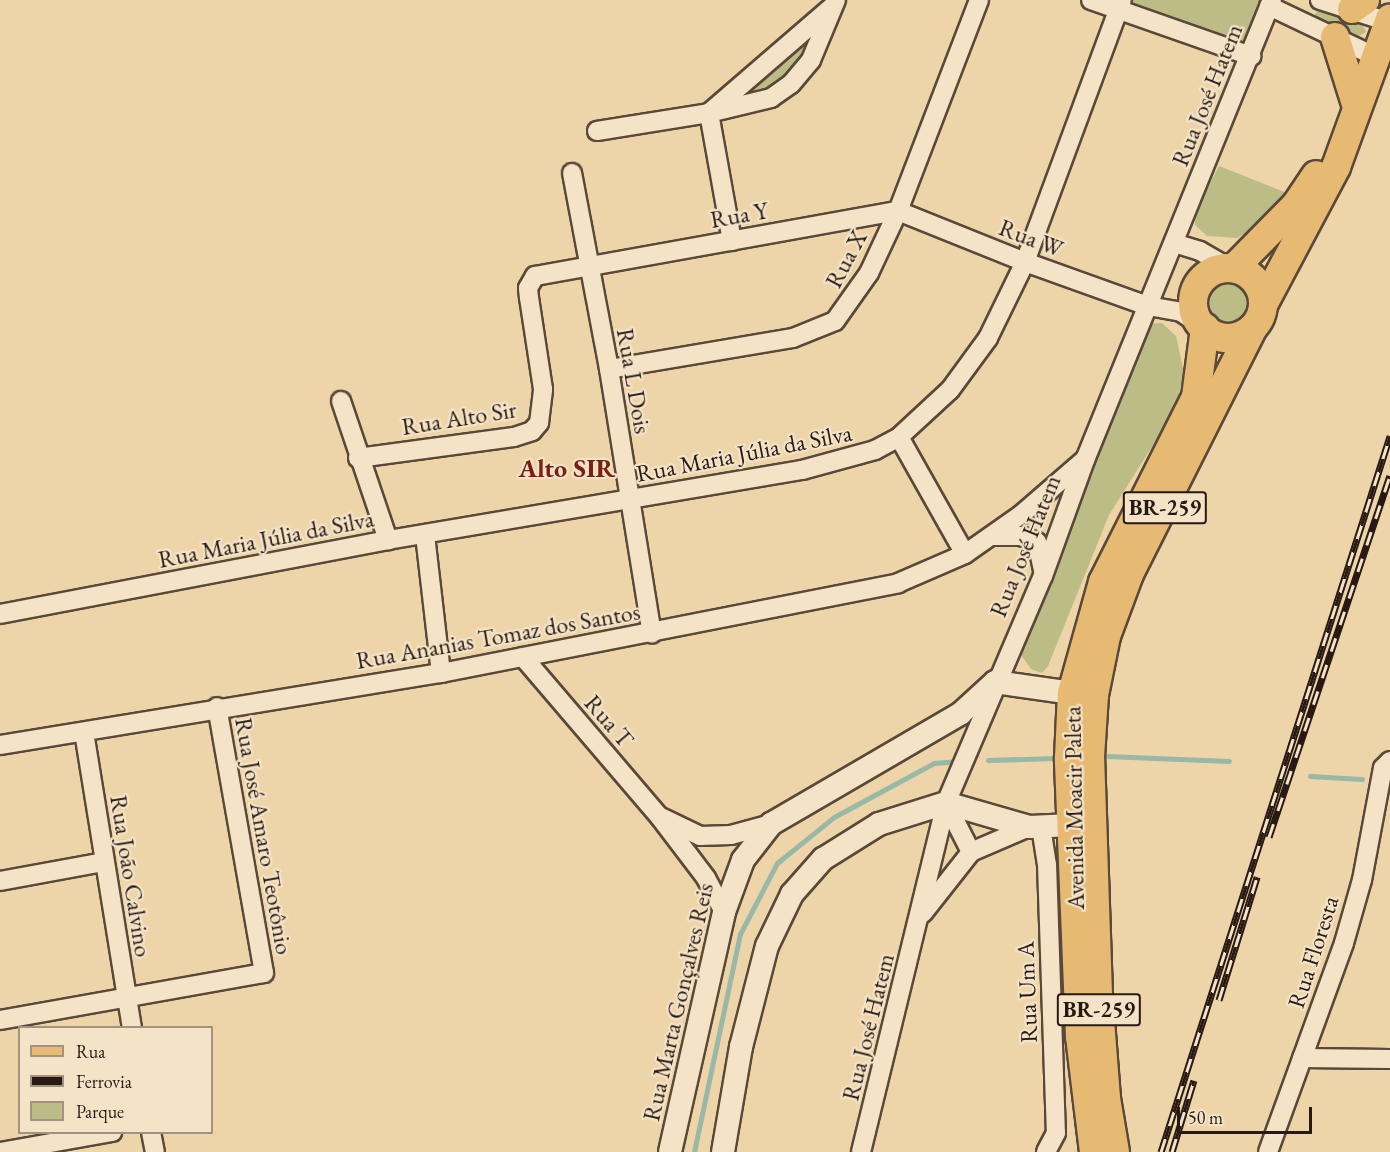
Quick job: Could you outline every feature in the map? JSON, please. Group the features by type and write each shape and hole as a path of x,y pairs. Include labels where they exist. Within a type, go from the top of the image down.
{"main road":[{"name":"Avenida Moacir Paleta","path":"1094,1152 1080,1037 1084,867 1094,695 1106,636 1129,574 1258,316 1320,200 1389,20"},
{"path":"1335,37 1352,116"},
{"name":"Avenida Moacir Paleta","path":"1115,1152 1106,1098 1098,995 1084,867 1071,825 1072,693 1103,582 1197,397 1202,327 1192,303 1199,282 1217,260 1282,221 1352,116"},
{"path":"1202,327 1213,334 1234,337 1258,316 1252,277 1217,260"}],"street":[{"name":"Rua X","path":"609,369 793,338 835,321 869,273 898,211 979,0"},
{"path":"1091,0 1120,5 1251,56"},
{"path":"1320,0 1358,4 1389,20"},
{"path":"709,113 835,3"},
{"path":"597,131 754,104 791,84 811,60 835,3"},
{"path":"1271,3 1376,57"},
{"name":"Rua José Hatem","path":"866,1151 946,802 995,682 1043,576 1085,460 1271,3"},
{"name":"Rua Maria Júlia da Silva","path":"0,614 388,540 802,470 875,450 899,437 956,382 988,338 1025,262 1120,5"},
{"path":"709,113 732,241"},
{"name":"Rua L Dois","path":"572,173 609,369 652,634"},
{"name":"Rua José Hatem","path":"1187,208 1186,230 1217,260"},
{"name":"Rua Y","path":"589,266 898,211"},
{"name":"Rua W","path":"898,211 1025,262 1148,306"},
{"path":"1174,243 1217,260"},
{"name":"Rua Alto Sir","path":"358,458 514,437 532,431 539,423 543,389 528,288 535,276 589,266"},
{"path":"1148,306 1171,309 1202,327"},
{"path":"341,401 358,458 388,540"},
{"path":"899,437 965,554"},
{"name":"Rua Ananias Tomaz dos Santos","path":"0,745 217,707 441,673 652,634 898,583 965,554 992,536 1085,460"},
{"path":"425,535 441,673"},
{"path":"992,536 1021,536 1037,542 1043,555 1043,576"},
{"name":"Rua T","path":"523,657 659,816 706,878 724,912"},
{"path":"995,682 1072,693"},
{"name":"Rua Marta Gonçalves Reis","path":"670,1152 724,912 743,860 771,824 960,714 995,682"},
{"name":"Rua José Amaro Teotônio","path":"127,999 264,973 217,707"},
{"name":"Rua João Calvino","path":"84,732 132,1026"},
{"name":"Rua Floresta","path":"1267,1150 1302,1058 1362,880 1387,764"},
{"path":"946,802 971,852"},
{"path":"723,1152 741,1047 767,946 792,894 823,859 879,824 946,802 1035,827 1071,825"},
{"name":"Rua T","path":"659,816 700,836 731,835 771,824"},
{"name":"Rua José Hatem","path":"921,914 971,852 1035,827"},
{"name":"Rua Um A","path":"1035,827 1047,864 1056,1133 1046,1152"},
{"path":"0,881 104,862"},
{"path":"0,1020 127,999"},
{"path":"1302,1058 1390,1059"},
{"path":"0,1152 101,1134"},
{"path":"151,1134 155,1152"}],"green space":[{"path":"1122,0 1272,0 1251,56 1118,9"},
{"path":"1317,10 1361,21 1366,32 1355,38 1314,18"},
{"path":"825,16 814,46 769,96 722,107"},
{"path":"1219,166 1292,195 1269,220 1237,238 1207,236 1195,225 1196,210"},
{"path":"1221,273 1233,273 1248,281 1256,296 1256,308 1248,323 1233,331 1221,331 1206,323 1198,308 1198,296 1206,281"},
{"path":"1162,323 1176,336 1184,373 1175,410 1109,515 1048,666 1042,673 1031,669 1021,655 1147,324"}],"waterway":[{"path":"1106,756 1229,761"},
{"path":"988,760 1056,758"},
{"path":"694,1152 740,934 777,863 834,817 934,763 955,761"},
{"path":"1310,776 1362,779"}],"railway":[{"path":"1161,1152 1390,436"},
{"path":"1269,837 1390,476"},
{"path":"1219,1000 1257,877"},
{"path":"1172,1152 1194,1080"}],"district":[{"name":"Alto SIR","path":"567,469"}]}
